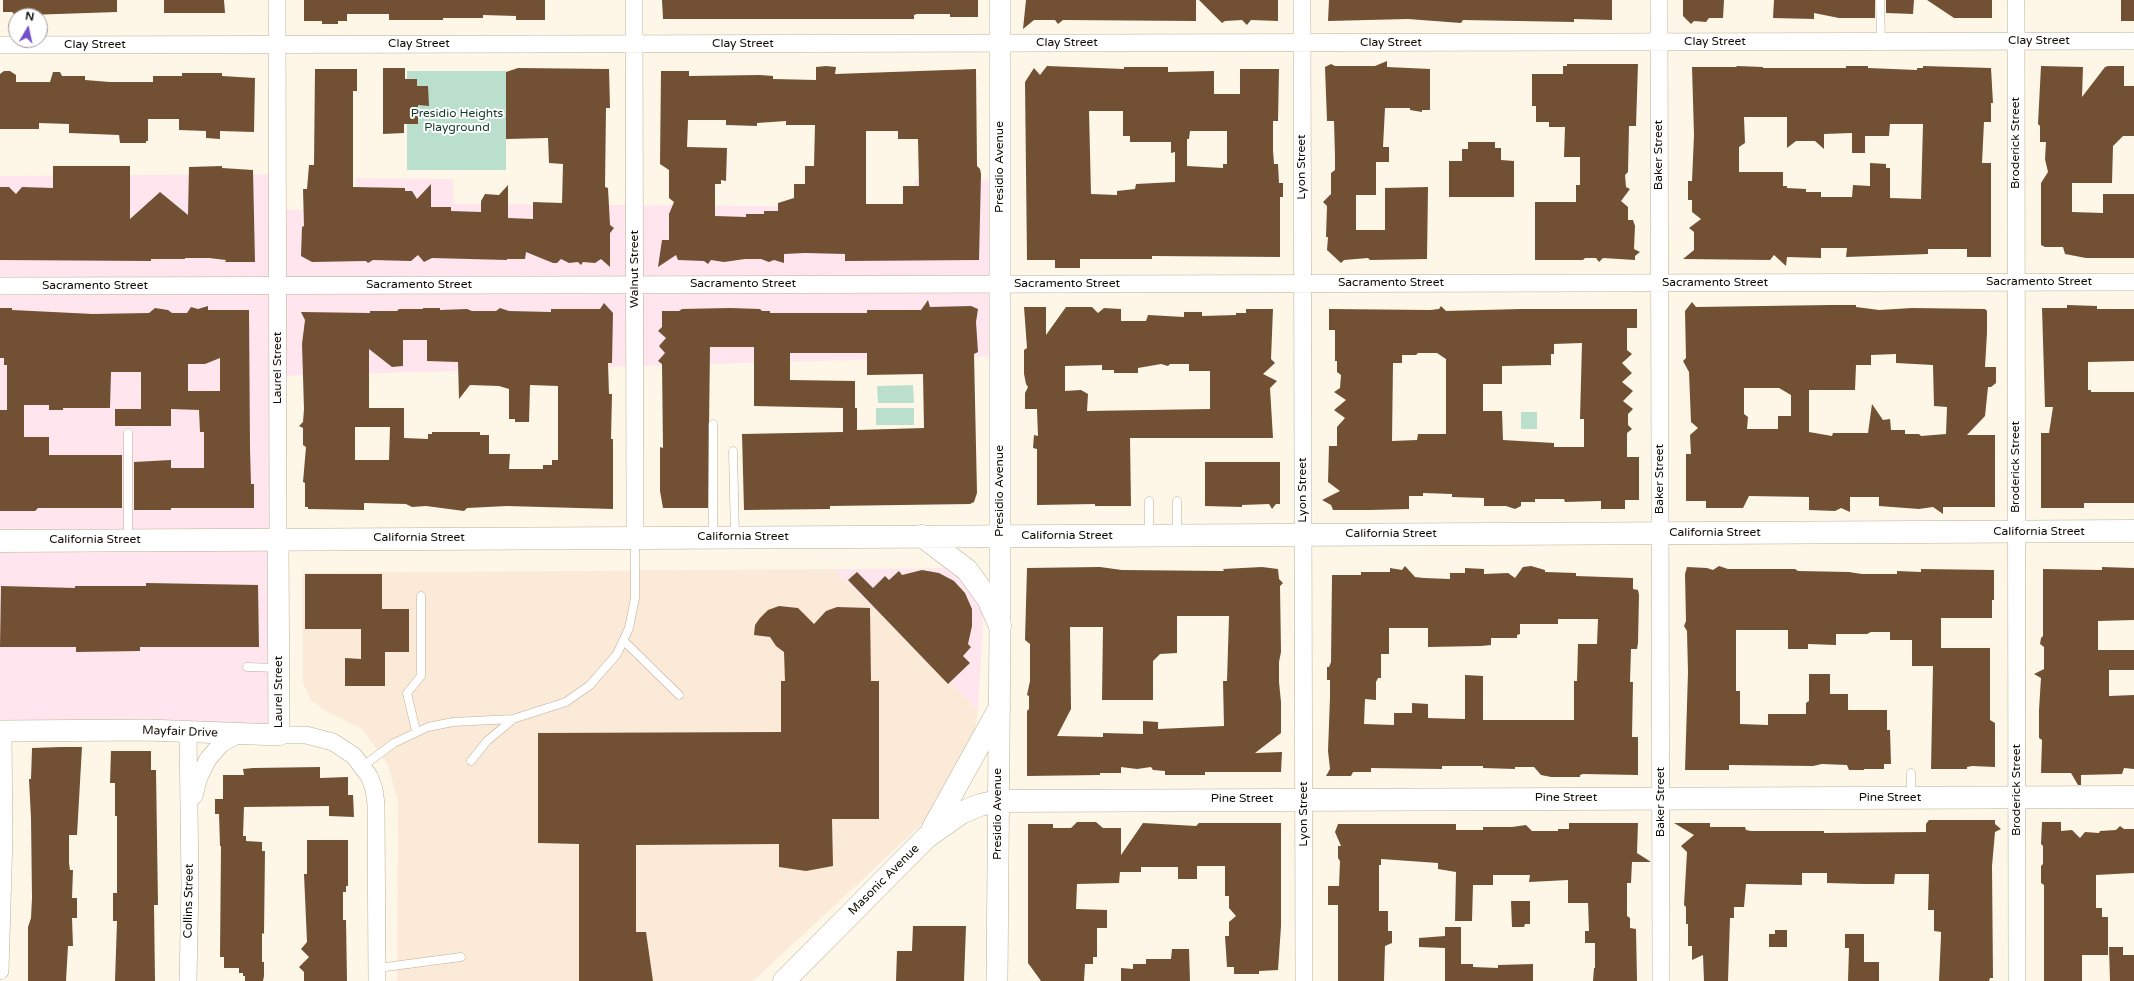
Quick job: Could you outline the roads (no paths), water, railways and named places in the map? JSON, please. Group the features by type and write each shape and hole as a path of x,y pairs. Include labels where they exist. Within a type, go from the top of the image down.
{"main road":[{"name":"California Street","path":"0,541 2134,531"},
{"path":"922,536 956,560 972,576 988,599 1000,626"},
{"path":"927,837 949,801 999,709"},
{"name":"Pine Street","path":"998,801 1661,798 2134,798"},
{"name":"Masonic Avenue","path":"783,980 927,837 961,813 980,805 998,801"}],"street":[{"name":"Laurel Street","path":"278,0 279,735"},
{"name":"Walnut Street","path":"634,0 635,537"},
{"name":"Presidio Avenue","path":"997,981 1000,626 1000,0"},
{"name":"Lyon Street","path":"1302,0 1304,981"},
{"name":"Baker Street","path":"1659,0 1661,981"},
{"name":"Broderick Street","path":"2016,0 2018,981"},
{"name":"Clay Street","path":"0,45 2134,41"},
{"name":"Sacramento Street","path":"0,286 2134,282"},
{"name":"Mayfair Drive","path":"2,731 188,732 237,735 306,735 321,738 344,748 359,761"},
{"path":"0,970 4,852 2,731"},
{"name":"Collins Street","path":"188,732 188,981"},
{"name":"Collins Street","path":"189,821 196,788 204,767 221,744 237,735"},
{"path":"359,761 374,789 376,804 378,975"}],"lane":[{"path":"1880,0 1881,42"},
{"path":"712,424 713,537"},
{"path":"128,433 128,540"},
{"path":"733,451 735,537"},
{"path":"1149,501 1149,535"},
{"path":"1176,535 1177,501"},
{"path":"359,761 416,731 453,722 513,719 554,707 578,694 590,685 609,665 624,641 634,613 635,537"},
{"path":"416,731 407,693 421,676 421,596"},
{"path":"624,641 679,695"},
{"path":"247,667 279,668"},
{"path":"471,761 487,741 513,719"},
{"path":"1911,798 1912,773"},
{"path":"378,975 461,957"}],"park label":[{"name":"Presidio Heights Playground","path":"457,121"}]}
